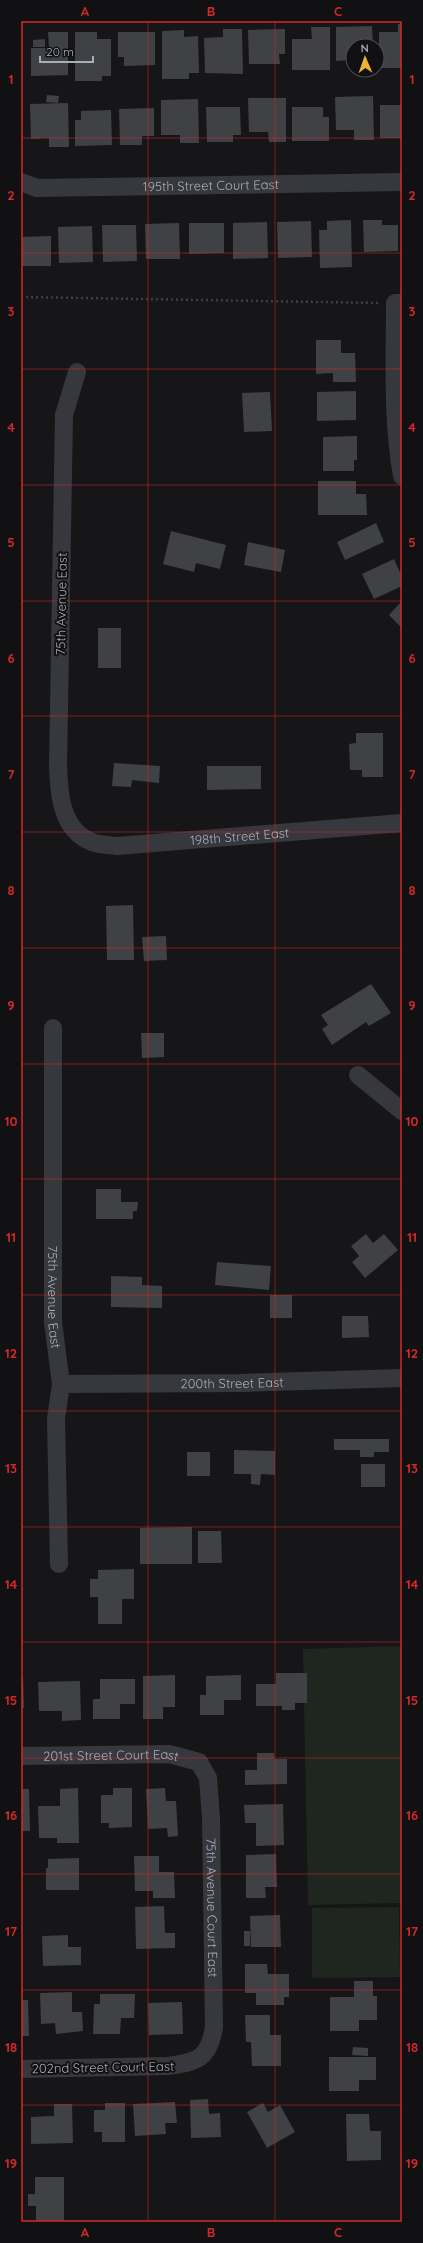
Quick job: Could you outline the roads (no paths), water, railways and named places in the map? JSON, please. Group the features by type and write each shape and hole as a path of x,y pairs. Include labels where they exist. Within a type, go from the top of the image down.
{"street":[{"name":"195th Street Court East","path":"21,182 37,188 402,182"},
{"path":"398,303 398,452 402,476"},
{"name":"75th Avenue East","path":"77,372 64,415 58,766 60,800 67,818 79,833"},
{"name":"198th Street East","path":"79,833 92,842 117,846 402,823"},
{"name":"75th Avenue East","path":"53,1028 52,1322 61,1384 56,1419 59,1564"},
{"path":"358,1075 402,1111"},
{"name":"200th Street East","path":"61,1384 241,1383 402,1378"},
{"name":"201st Street Court East","path":"21,1756 169,1754 199,1762"},
{"name":"75th Avenue Court East","path":"199,1762 208,1778 211,1818 214,2027 212,2043 205,2053"},
{"name":"202nd Street Court East","path":"21,2069 168,2066 191,2063 205,2053"}]}
